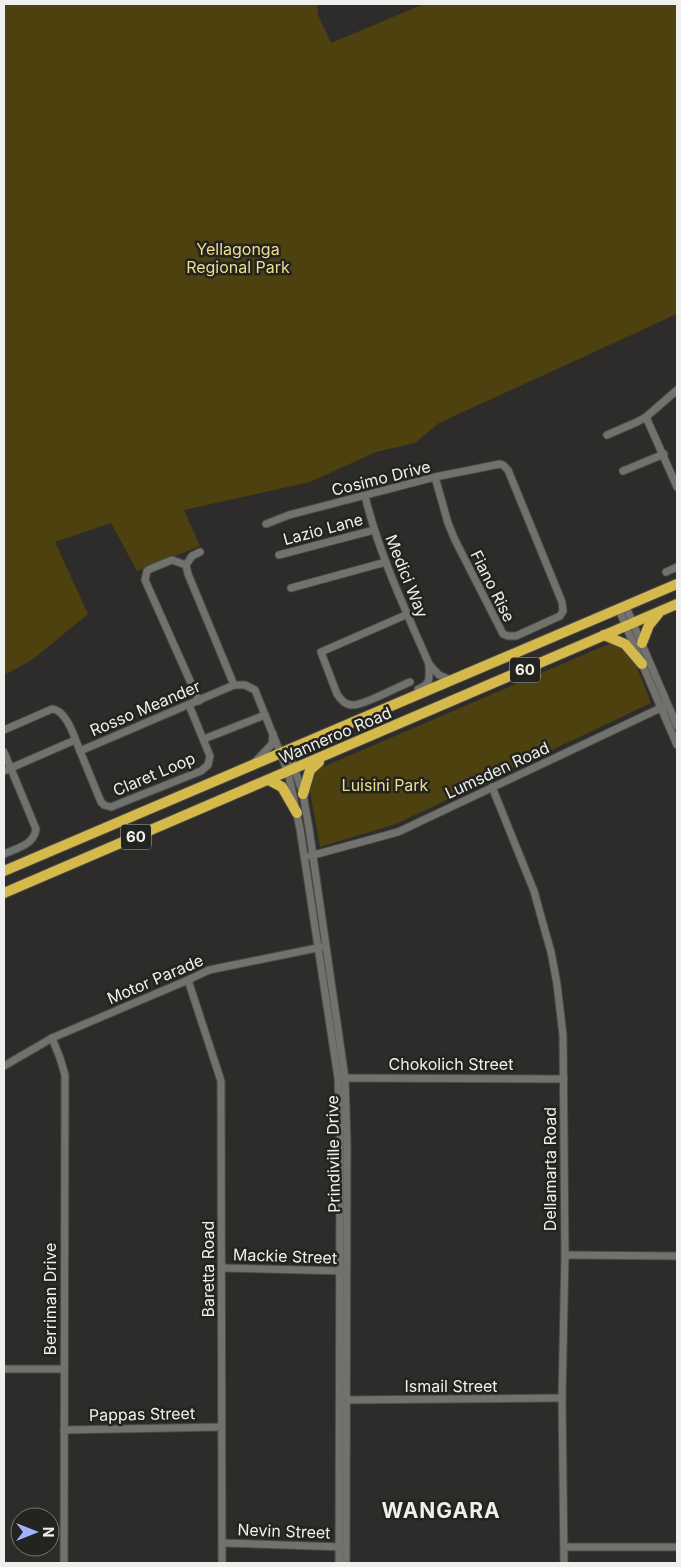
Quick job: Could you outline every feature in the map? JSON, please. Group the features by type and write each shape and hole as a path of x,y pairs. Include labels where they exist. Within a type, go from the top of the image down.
{"highway":[{"name":"Wanneroo Road","path":"4,871 677,584"},
{"name":"Wanneroo Road","path":"4,893 677,604"},
{"path":"642,643 649,625 660,611"},
{"path":"604,635 625,644 642,664"},
{"path":"303,794 310,770 327,755"},
{"path":"269,780 282,787 297,813"}],"street":[{"path":"607,435 646,417 677,390"},
{"path":"646,417 677,486"},
{"path":"623,471 664,454"},
{"name":"Cosimo Drive","path":"266,524 289,515 436,478 500,464 503,465"},
{"name":"Fiano Rise","path":"436,478 448,522 466,563 488,602 500,630 508,636 516,636 558,618 563,606 508,470 503,465"},
{"name":"Medici Way","path":"365,496 374,530 386,562 429,664 438,675 451,680"},
{"name":"Lazio Lane","path":"279,555 374,530"},
{"path":"200,552 192,556 186,565 188,574 234,685 246,685 255,690 274,734 285,752"},
{"path":"186,565 174,560 164,563 147,571 145,580 199,701"},
{"path":"291,588 386,562"},
{"path":"666,572 677,567"},
{"path":"622,608 642,643 676,740"},
{"path":"408,614 321,652 337,694 341,700 348,704 360,704 410,682"},
{"path":"630,624 642,664 677,726"},
{"path":"410,698 414,691 427,684 430,679 429,664"},
{"name":"Rosso Meander","path":"4,730 55,709 64,715 80,751 234,685"},
{"name":"Claret Loop","path":"80,751 101,802 111,807 205,768 210,761 210,756 189,705"},
{"name":"Lumsden Road","path":"309,856 398,832 664,706"},
{"path":"204,739 265,715"},
{"path":"246,769 272,744 274,734"},
{"path":"7,769 75,740"},
{"path":"4,752 7,769 36,829 34,839 30,843 4,854"},
{"name":"Prindiville Drive","path":"285,752 303,794 309,856 342,1078 340,1142 344,1272 342,1547 339,1563"},
{"name":"Prindiville Drive","path":"292,770 297,813 309,856"},
{"name":"Dellamarta Road","path":"492,787 534,891 551,952 563,1035 564,1255 562,1398 564,1563"},
{"name":"Motor Parade","path":"4,1066 52,1038 209,970 323,947"},
{"name":"Baretta Road","path":"188,980 221,1081 222,1563"},
{"name":"Berriman Drive","path":"52,1038 65,1076 64,1563"},
{"name":"Chokolich Street","path":"342,1078 564,1079"},
{"path":"564,1255 677,1256"},
{"name":"Mackie Street","path":"222,1268 344,1272"},
{"path":"4,1369 64,1369"},
{"name":"Ismail Street","path":"343,1400 562,1398"},
{"name":"Pappas Street","path":"64,1430 221,1427"},
{"name":"Nevin Street","path":"222,1543 342,1547"},
{"name":"Prindiville Drive","path":"342,1547 346,1563"},
{"path":"564,1547 677,1547"}],"green space":[{"name":"Yellagonga Regional Park","path":"4,4 317,4 318,15 331,43 424,4 677,4 677,314 439,423 415,443 376,452 310,482 184,510 200,546 137,571 111,523 55,542 88,614 32,660 4,675"},
{"name":"Luisini Park","path":"625,637 651,703 396,824 320,847 310,792 302,776"}],"district":[{"name":"WANGARA","path":"441,1511"}]}
